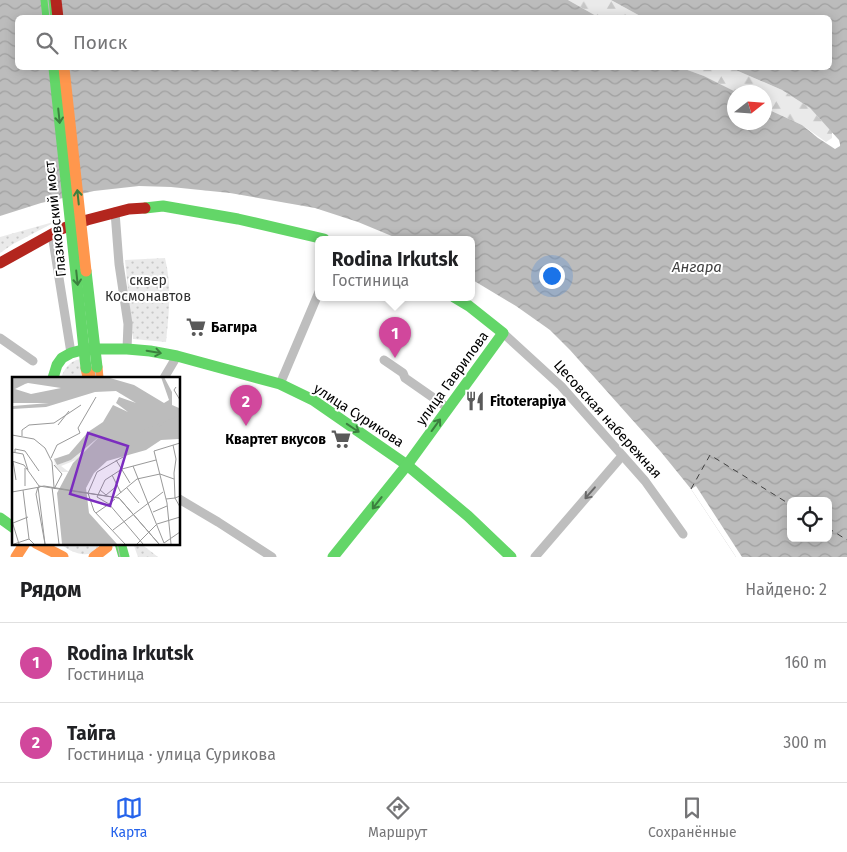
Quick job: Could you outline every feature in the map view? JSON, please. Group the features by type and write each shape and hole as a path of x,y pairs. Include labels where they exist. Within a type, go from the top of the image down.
{"main road":[{"path":"46,0 48,15"},
{"path":"56,0 58,15"},
{"name":"Глазковский мост","path":"54,70 92,373"},
{"name":"Глазковский мост","path":"64,70 92,373"},
{"path":"0,263 56,232 87,220 129,209 163,206 238,219 315,237"},
{"name":"Цесовская набережная","path":"461,301 503,334"},
{"name":"улица Гаврилова","path":"332,557 407,465 503,334"},
{"name":"улица Сурикова","path":"71,353 86,349 150,351 177,356 280,384 313,400 407,465 468,516 511,557"},
{"path":"53,377 57,365 62,358 71,353"},
{"path":"0,518 12,527"},
{"path":"16,557 24,544"},
{"path":"38,544 62,557"},
{"path":"120,544 124,557"},
{"path":"94,557 108,549"}],"street":[{"path":"115,212 119,264 128,324 127,349"},
{"path":"56,232 71,353"},
{"path":"280,384 315,301"},
{"name":"Цесовская набережная","path":"503,334 561,386 645,481 683,534"},
{"path":"0,338 33,361"},
{"path":"165,377 177,356"},
{"path":"384,360 403,373 405,378 448,408"},
{"path":"535,557 622,456"},
{"path":"180,500 272,557"}],"green space":[{"path":"568,0 611,0 638,15 594,15"},
{"path":"688,70 736,70 770,85 727,85 727,88"},
{"path":"772,86 810,108 832,132 832,138 826,142 802,125 772,111"},
{"path":"57,221 13,244 0,253 0,237"},
{"name":"сквер Космонавтов","path":"165,258 169,290 166,342 133,339 125,260"},
{"path":"80,359 82,377 62,377 68,366"},
{"path":"61,544 99,544 97,549 88,554 70,550"},
{"path":"133,544 141,544 158,557 138,557"}],"water":[{"name":"Ангара","path":"0,0 568,0 594,15 15,15 15,70 688,70 727,88 727,130 772,130 772,111 802,125 835,149 840,146 839,140 810,108 782,90 736,70 832,70 832,15 638,15 611,0 847,0 847,557 736,557 691,489 661,452 570,350 550,330 516,306 475,281 475,236 392,236 358,222 315,208 230,193 139,186 94,191 41,203 0,216"}],"pier":[{"path":"696,486 742,557 736,557 691,489"}],"ferry route":[{"path":"691,489 710,455 787,503"},
{"path":"832,531 847,540"}],"tram line":[{"path":"48,0 50,15"},
{"path":"61,70 96,377"},
{"path":"117,544 120,557"}],"traffic: fast":[{"path":"46,0 48,15"},
{"path":"54,70 86,368"},
{"path":"145,208 163,206 238,219 315,237"},
{"path":"86,271 97,367"},
{"path":"333,557 407,465 503,333 461,301"},
{"path":"53,377 57,365 62,358 71,353 86,349 127,349 177,356 280,384 313,400 407,465 468,516 511,557"},
{"path":"0,518 12,527"},
{"path":"120,544 124,557"}],"traffic: slow":[{"path":"64,70 86,271"},
{"path":"97,367 98,377"},
{"path":"86,368 88,377"},
{"path":"16,557 24,544"},
{"path":"38,544 63,557"},
{"path":"94,557 107,547"}],"traffic: jam":[{"path":"56,0 58,15"},
{"path":"0,263 61,229 129,209 145,208"}],"place":[{"name":"Багира","path":"196,327"},
{"name":"Rodina Irkutsk","path":"395,358"},
{"name":"Fitoterapiya","path":"475,401"},
{"name":"Тайга","path":"246,426"},
{"name":"Квартет вкусов","path":"341,439"}]}
